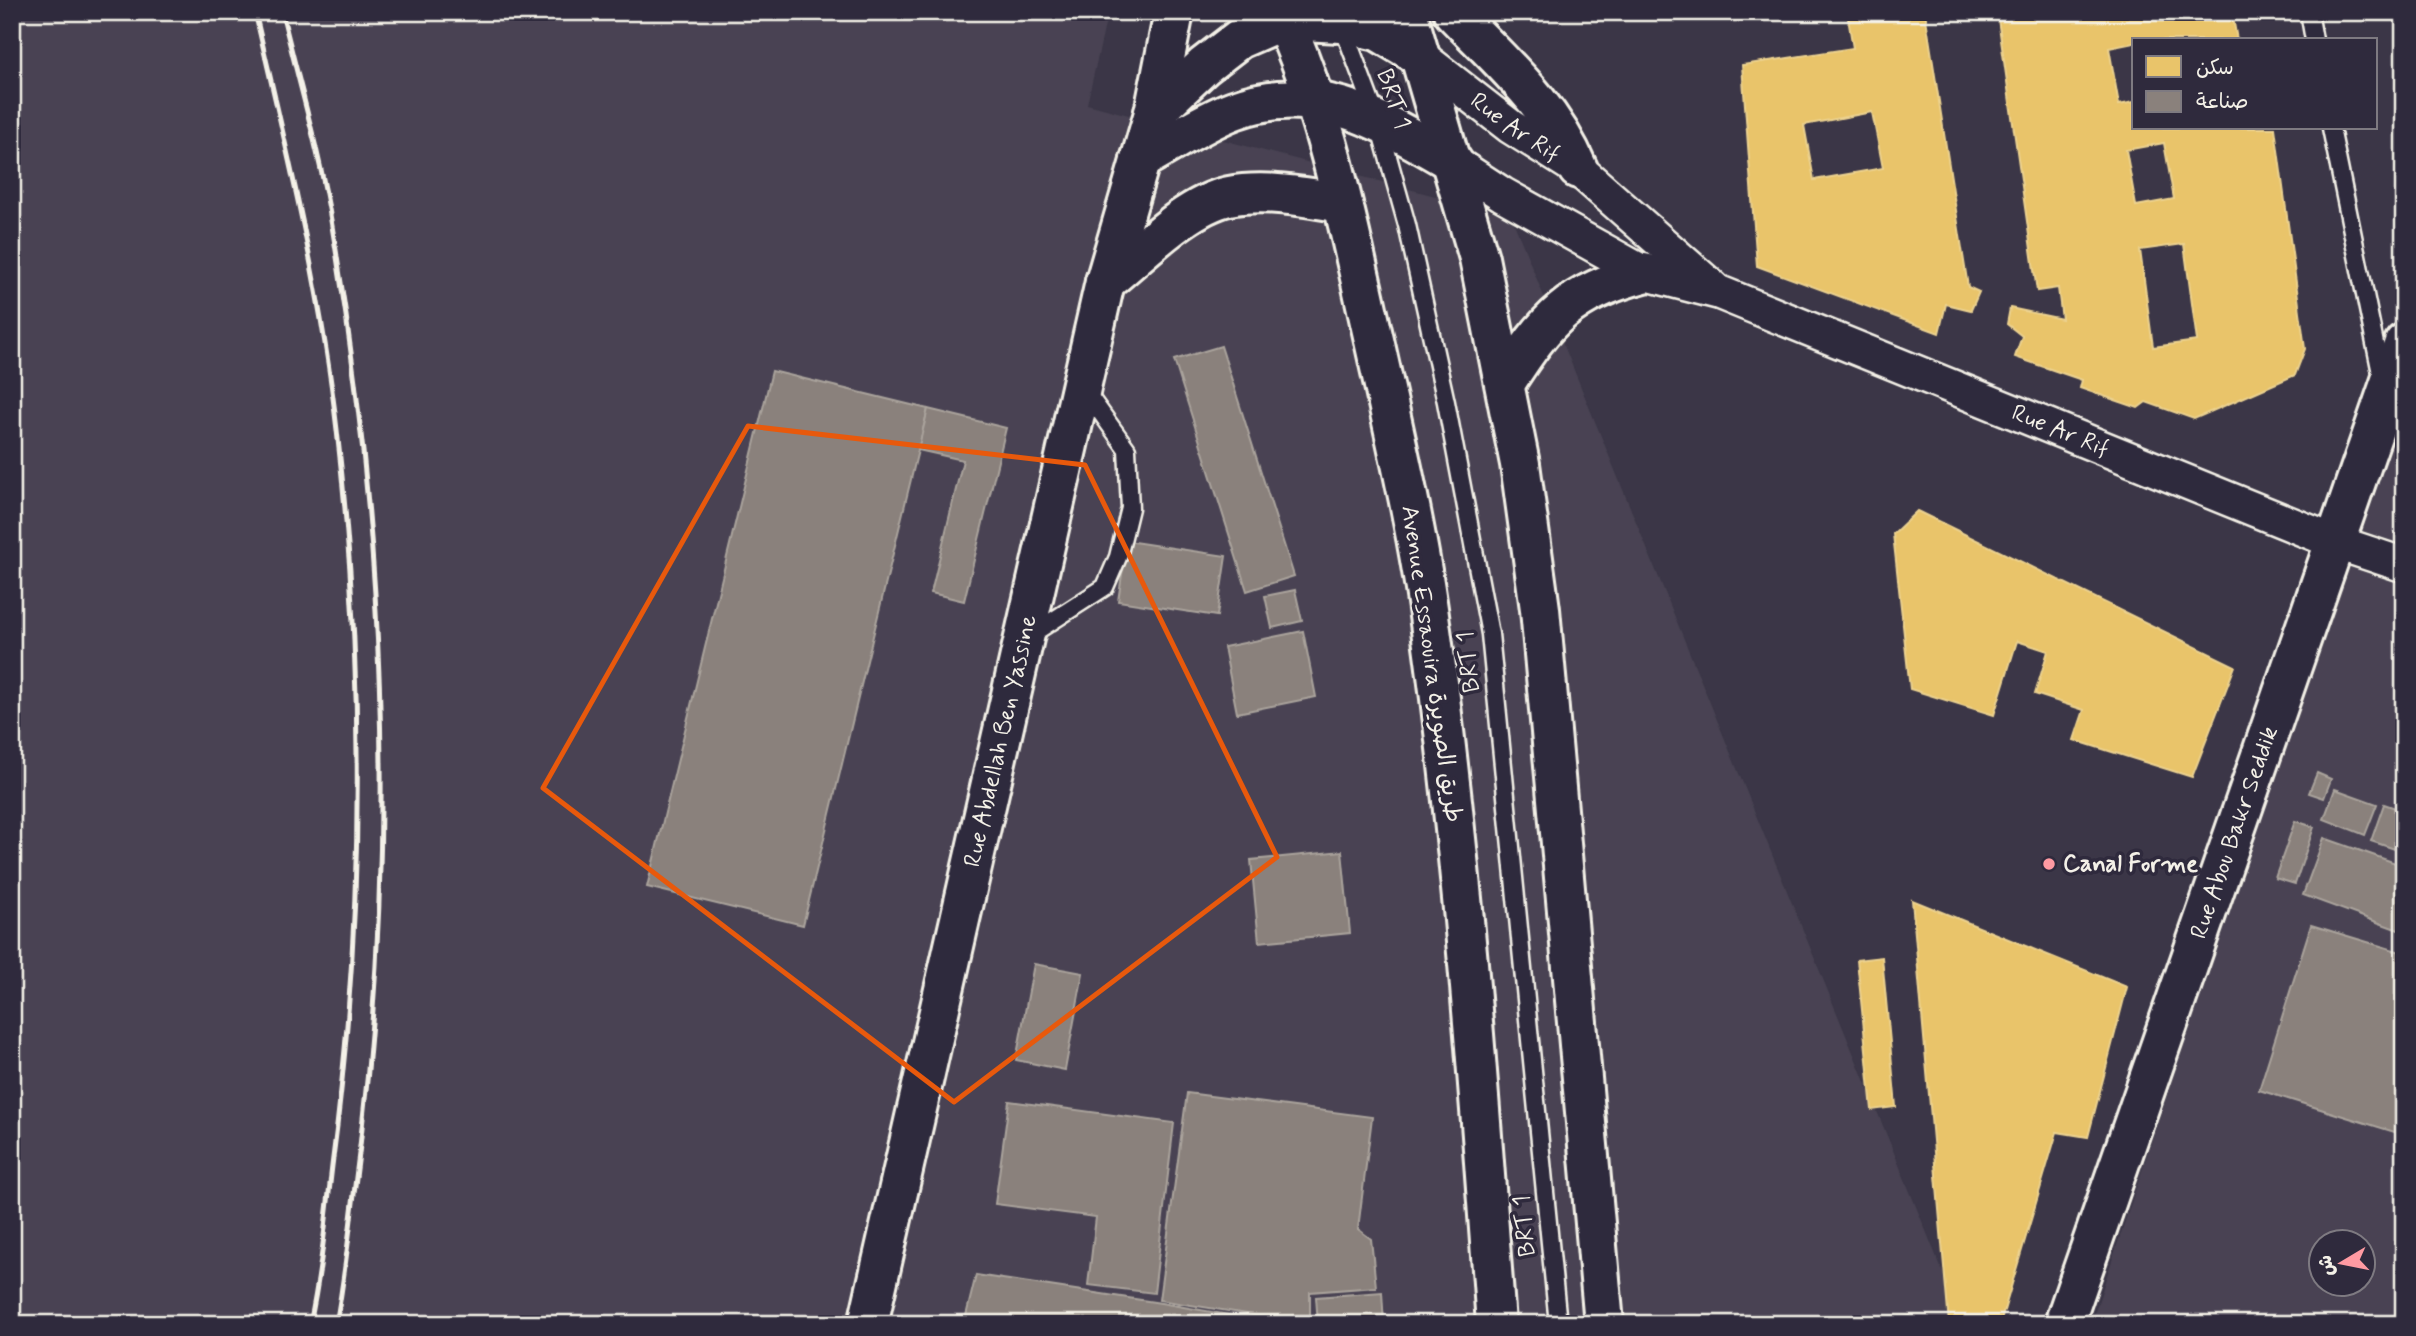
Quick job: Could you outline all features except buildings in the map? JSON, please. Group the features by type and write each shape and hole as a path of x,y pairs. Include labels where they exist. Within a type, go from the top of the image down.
{"main road":[{"name":"Rue Abdellah Ben Yassine","path":"869,1324 1105,282 1154,113 1174,12"},
{"path":"1407,12 1479,258 1506,382 1540,609 1604,1324"},
{"path":"1453,12 1546,109 1564,135 1578,169"},
{"path":"1154,113 1204,66 1239,39 1282,16"},
{"name":"Rue Ar Rif","path":"1282,16 1339,17 1378,30 1420,56"},
{"name":"Avenue Essaouira طريق الصويرة","path":"1282,16 1312,99 1342,203 1406,482 1431,628 1470,971 1496,1324"},
{"path":"1140,160 1234,110 1281,101 1312,99"},
{"name":"Rue Ar Rif","path":"1312,99 1339,105 1378,121 1453,162"},
{"path":"1105,282 1182,219 1215,201 1250,194 1342,203"},
{"path":"1506,382 1526,351 1564,307 1594,289 1644,273"},
{"name":"Rue Abou Bakr Seddik","path":"2064,1324 2404,343"}],"street":[{"name":"Rue Ar Rif","path":"1420,56 1511,127 1578,169 1718,292"},
{"name":"Rue Ar Rif","path":"1453,162 1502,194 1644,273 1718,292 2335,542 2404,565"}],"lane":[{"path":"2309,12 2314,38"},
{"name":"BRT 1","path":"1339,17 1378,121 1408,225 1490,634 1558,1324"},
{"path":"2331,130 2385,394"},
{"path":"1024,639 1105,587 1118,557 1130,508 1127,449 1082,385"}],"highlighted area":[{"path":"748,426 1085,465 1277,857 954,1102 543,788"}],"shaded area":[{"path":"12,12 1108,12 1087,104 1511,216 1964,1324 12,1324"},
{"path":"2404,379 2404,1324 2091,1324"}],"railway":[{"path":"255,12 302,220 322,325 337,430 353,613 357,798 350,983 343,1075 310,1324"},
{"path":"282,12 327,199 350,341 364,456 379,685 379,914 372,1030 360,1146 336,1324"}],"place":[{"name":"Canal Forme","path":"2049,864"}]}
